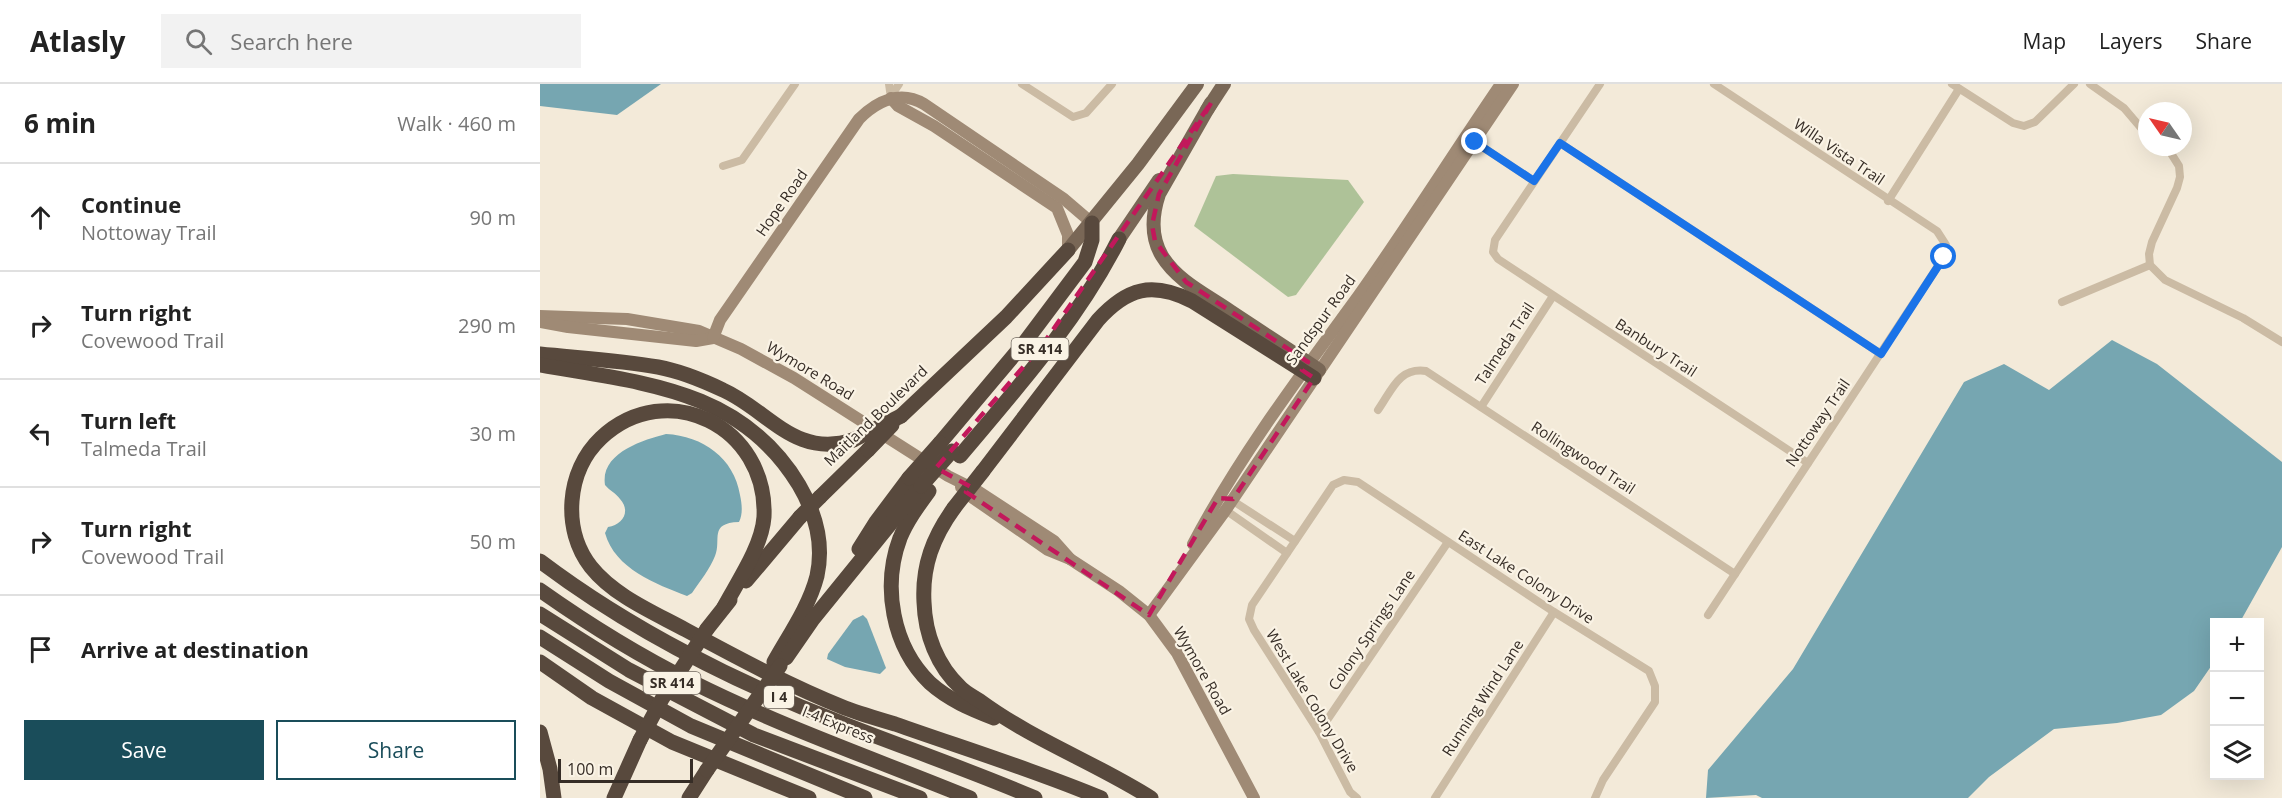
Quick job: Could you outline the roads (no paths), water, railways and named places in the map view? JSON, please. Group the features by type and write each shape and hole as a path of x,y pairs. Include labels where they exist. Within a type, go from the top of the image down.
{"highway":[{"path":"950,450 1025,342 1085,262 1092,240 1092,223"},
{"name":"SR 414","path":"688,798 777,664 920,485 1043,344 1119,239"},
{"name":"Maitland Boulevard","path":"615,796 640,740 662,699 707,629 724,607 820,496 1006,317 1068,250"},
{"path":"1151,798 1025,730 961,688 939,660 927,631 923,592 926,566 934,541 954,508 1098,320 1124,296 1135,292 1162,289 1177,294 1192,300 1311,370"},
{"path":"540,354 660,367 691,376 726,391 772,423 805,441 831,444 853,440 901,416"},
{"path":"540,365 670,389 705,402 734,417 757,436 789,469 813,513 820,550 817,573 810,597 777,664"},
{"path":"724,607 754,550 764,519 762,487 750,457 729,432 705,418 677,411 649,413 623,422 600,439 583,461 573,488 571,516 578,543 591,568 615,589 713,645 803,690 847,709 1101,798"},
{"path":"920,485 900,538 892,573 893,613 902,638 918,669 942,693 957,703 1025,730"},
{"name":"I 4","path":"540,561 586,594 723,672 842,724 1035,798"},
{"name":"I-4 Express","path":"540,590 612,636 692,682 762,714 970,798"},
{"path":"540,614 629,670 754,735 920,798"},
{"path":"540,637 609,681 691,726 865,798"},
{"path":"540,662 592,698 672,742 809,798"},
{"path":"540,732 550,769 554,798"}],"main road":[{"name":"Maitland Boulevard","path":"1068,250 1092,223 1197,84"},
{"name":"SR 414","path":"1119,239 1224,84"},
{"name":"Sandspur Road","path":"1174,579 1218,498 1395,259 1470,139 1501,84"},
{"path":"1470,139 1513,84"},
{"path":"891,97 903,96 924,104 1064,199 1092,223"},
{"path":"891,97 898,106 934,126 1057,208 1068,235 1068,250"},
{"name":"Hope Road","path":"713,338 720,321 859,119 867,111 891,97"},
{"path":"1211,103 1159,194 1152,225 1155,241 1162,256 1186,282 1311,370"},
{"name":"Sandspur Road","path":"1149,615 1225,511 1311,370 1388,253 1470,139"},
{"name":"Wymore Road","path":"540,316 627,319 699,331 741,348 768,362 948,476 974,498 1048,550 1070,559 1119,591 1149,615 1177,653 1254,798"},
{"name":"Wymore Road","path":"540,322 696,341 713,338"}],"street":[{"path":"723,166 742,160 795,84"},
{"path":"889,84 891,97"},
{"path":"891,97 899,84"},
{"path":"1022,84 1073,117 1086,113 1112,84"},
{"path":"1470,139 1534,181 1600,84"},
{"name":"Willa Vista Trail","path":"1714,84 1888,201 1937,231 1946,245"},
{"path":"1888,201 1956,86 2013,123 2024,126 2035,122 2074,84"},
{"path":"2090,84 2124,108 2138,124"},
{"path":"1560,143 1881,354"},
{"path":"2173,156 2179,166 2180,177 2152,242 2149,254 2150,265 2165,280 2243,318 2282,342"},
{"name":"Banbury Trail","path":"1534,181 1495,240 1493,252 1498,259 1808,463"},
{"name":"Nottoway Trail","path":"1708,615 1944,257 1946,245"},
{"path":"2062,302 2150,265"},
{"name":"Talmeda Trail","path":"1480,406 1553,296"},
{"name":"Rollingwood Trail","path":"1378,410 1402,375 1414,369 1426,371 1735,574"},
{"name":"East Lake Colony Drive","path":"1287,553 1333,485 1344,480 1358,482 1554,612 1648,671 1655,686 1655,702 1603,780 1595,798"},
{"path":"1218,498 1233,499 1295,541"},
{"path":"1218,498 1225,511 1287,553"},
{"path":"1250,528 1258,516"},
{"name":"Colony Springs Lane","path":"1319,732 1448,542"},
{"name":"West Lake Colony Drive","path":"1287,553 1252,606 1249,619 1319,732 1350,792 1357,798"},
{"name":"Running Wind Lane","path":"1435,798 1554,612"}],"water":[{"path":"540,84 661,84 617,115 540,106"},
{"path":"2112,340 2157,364 2282,462 2282,547 2242,618 2210,618 2210,668 2194,691 2161,715 2117,723 2054,729 1989,777 1968,798 1762,798 1756,795 1706,798 1708,770 1793,669 1964,382 2004,364 2049,390"},
{"path":"666,434 692,439 715,451 731,470 737,482 741,502 742,512 739,522 723,525 720,529 713,561 692,593 687,596 638,574 627,566 610,546 605,533 608,527 618,523 624,517 625,513 620,499 605,485 605,474 609,464 616,456 635,444"},
{"path":"863,615 867,619 886,668 880,674 845,667 827,659 828,654 853,620"}]}
